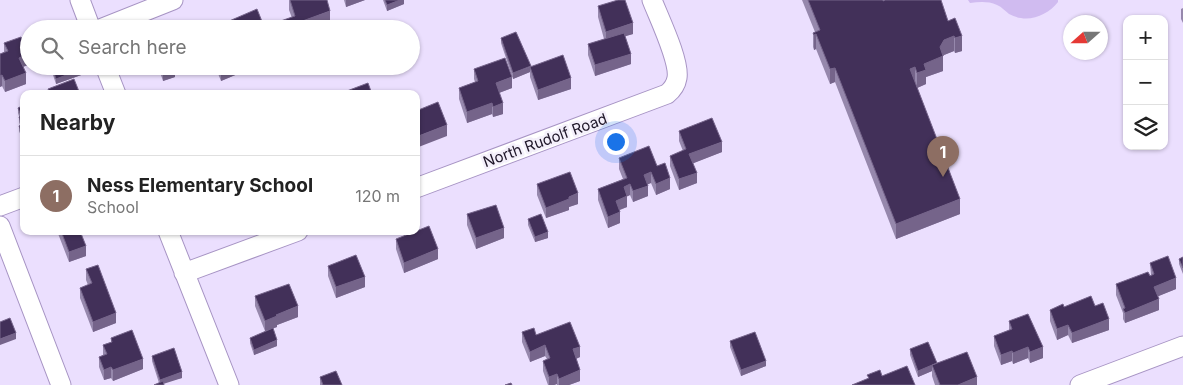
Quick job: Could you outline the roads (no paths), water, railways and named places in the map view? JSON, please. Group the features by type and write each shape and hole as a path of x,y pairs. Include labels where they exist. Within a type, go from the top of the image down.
{"street":[{"path":"80,0 88,20"},
{"path":"123,20 173,0"},
{"name":"North Rudolf Road","path":"420,187 655,100 672,90 677,78 677,65 652,0"},
{"path":"109,75 114,90"},
{"path":"0,206 20,198"},
{"path":"0,226 61,385"},
{"path":"170,235 229,385"},
{"path":"184,273 287,235"},
{"path":"1080,385 1183,346"}],"place":[{"name":"Ness Elementary School","path":"943,177"}]}
